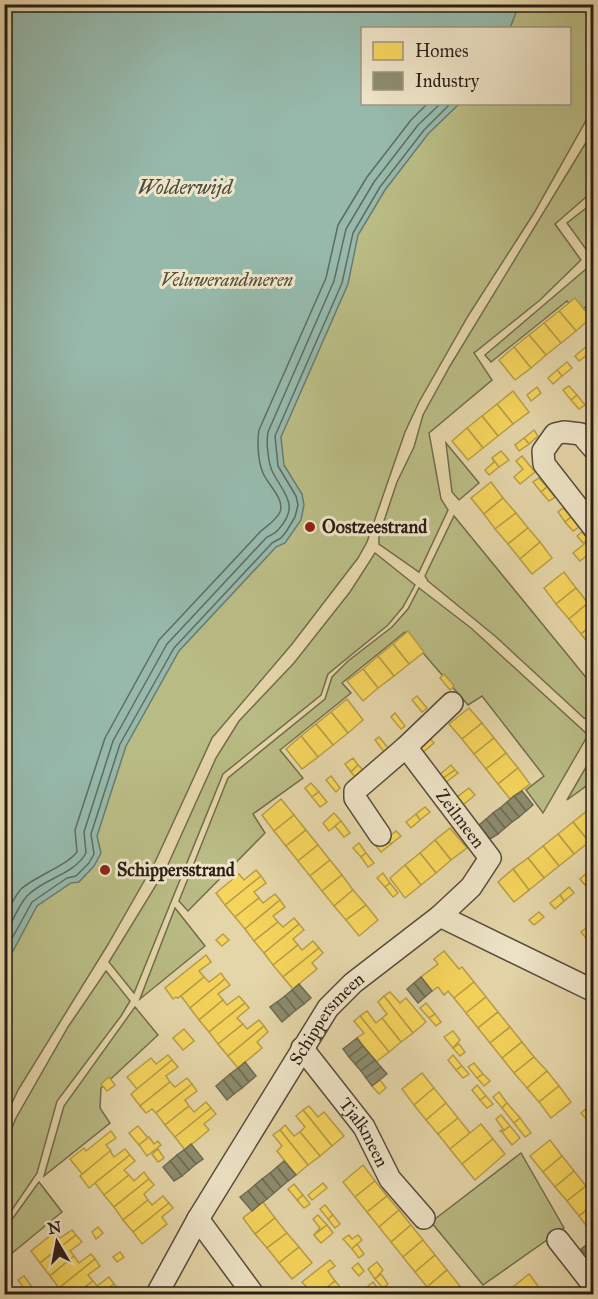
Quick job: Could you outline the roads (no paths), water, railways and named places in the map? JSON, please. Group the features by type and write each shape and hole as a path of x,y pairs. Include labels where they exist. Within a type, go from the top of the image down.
{"street":[{"path":"594,449 581,434 564,432 555,434 543,451 544,464 594,528"},
{"path":"380,835 354,798 355,790 406,747 452,703"},
{"name":"Zeilmeen","path":"406,747 490,858 471,887 440,916"},
{"path":"440,916 594,991"},
{"name":"Schippersmeen","path":"157,1294 198,1219 328,1008 353,983 440,916"},
{"name":"Tjalkmeen","path":"302,1048 363,1127 390,1179 424,1218"},
{"path":"198,1219 253,1294"},
{"path":"558,1240 594,1286"}],"water":[{"name":"Wolderwijd","path":"5,4 519,5 510,27 361,27 361,105 458,105 428,134 385,190 358,235 348,284 281,437 284,465 302,494 304,505 301,520 285,543 276,547 179,651 126,746 97,836 101,853 94,866 79,882 71,883 37,906 5,966"}],"place":[{"name":"Oostzeestrand","path":"310,527"},
{"name":"Schippersstrand","path":"105,870"}],"park label":[{"name":"Veluwerandmeren","path":"227,280"}]}
